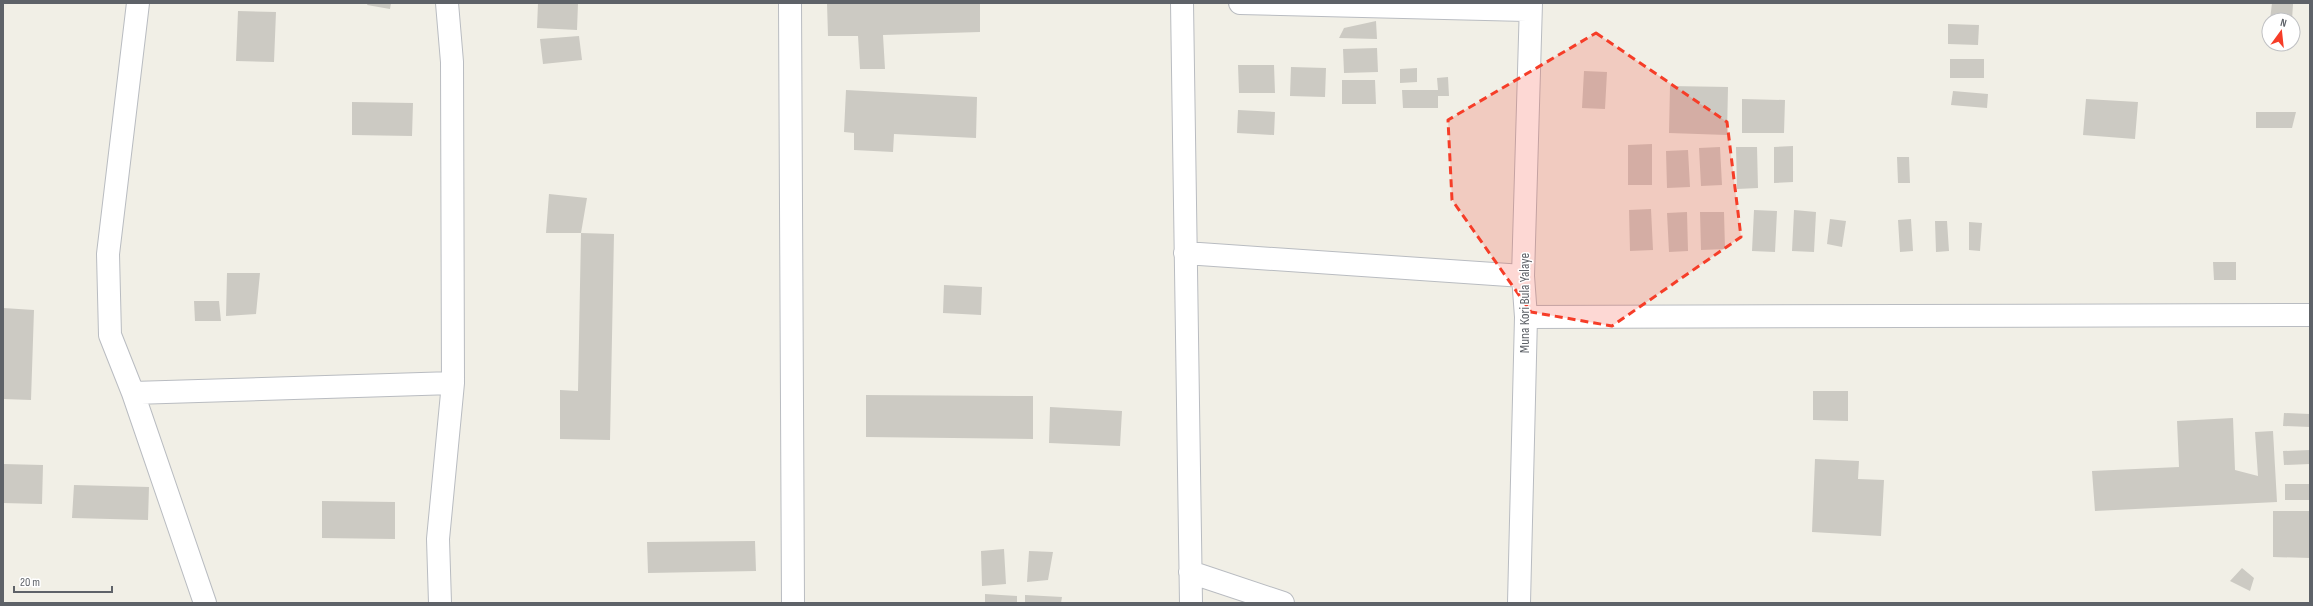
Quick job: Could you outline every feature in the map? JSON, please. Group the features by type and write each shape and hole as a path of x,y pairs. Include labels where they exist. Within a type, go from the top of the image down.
{"street":[{"path":"138,3 108,254 110,335 133,393 205,603"},
{"path":"440,603 438,539 453,383 452,62 446,3"},
{"path":"790,3 793,603"},
{"path":"1182,3 1191,603"},
{"path":"1240,3 1530,6"},
{"name":"Muna Kori Bula Yalaye","path":"1519,603 1526,317 1523,276 1530,6"},
{"path":"1185,253 1523,276"},
{"path":"1526,317 2310,315"},
{"path":"133,393 453,383"},
{"path":"1190,572 1283,603"}],"highlighted area":[{"path":"1596,33 1727,122 1741,237 1612,326 1531,312 1452,200 1448,120"}],"building":[{"path":"368,3 391,3 390,9 367,5"},
{"path":"538,3 578,3 577,30 537,28"},
{"path":"827,3 980,3 980,32 883,35 885,69 860,69 858,36 828,36"},
{"path":"2272,3 2293,4 2292,12 2271,12"},
{"path":"238,11 276,12 274,62 236,61"},
{"path":"1376,21 1377,39 1339,38 1344,28"},
{"path":"1948,24 1979,25 1978,45 1948,44"},
{"path":"579,36 582,60 543,64 540,39"},
{"path":"1377,48 1378,72 1344,73 1343,49"},
{"path":"1950,59 1984,59 1984,78 1950,78"},
{"path":"1238,65 1274,65 1275,93 1239,93"},
{"path":"1291,67 1326,68 1325,97 1290,96"},
{"path":"1417,68 1417,82 1400,83 1400,69"},
{"path":"1584,71 1607,72 1605,109 1582,108"},
{"path":"1448,77 1449,96 1438,96 1438,108 1403,108 1402,90 1438,90 1437,78"},
{"path":"1342,80 1375,80 1376,104 1342,104"},
{"path":"1670,86 1728,87 1727,135 1669,133"},
{"path":"846,90 977,97 976,138 894,134 893,152 854,150 854,133 844,132"},
{"path":"1953,91 1988,94 1987,108 1951,105"},
{"path":"1742,99 1785,100 1784,133 1742,133"},
{"path":"2086,99 2138,102 2135,139 2083,135"},
{"path":"352,102 413,103 412,136 352,135"},
{"path":"1238,110 1275,112 1274,135 1237,133"},
{"path":"2256,112 2296,112 2292,128 2256,128"},
{"path":"1652,144 1652,185 1628,185 1628,145"},
{"path":"1793,146 1793,182 1774,183 1774,147"},
{"path":"1720,147 1722,185 1701,186 1699,148"},
{"path":"1736,147 1757,147 1758,188 1737,189"},
{"path":"1688,150 1690,187 1667,188 1666,151"},
{"path":"1897,157 1909,157 1910,183 1898,183"},
{"path":"549,194 587,198 581,233 546,233"},
{"path":"1651,209 1653,250 1630,251 1629,210"},
{"path":"1754,210 1777,211 1775,252 1752,251"},
{"path":"1794,210 1816,212 1814,252 1792,251"},
{"path":"1687,212 1688,251 1669,252 1667,213"},
{"path":"1700,212 1724,212 1725,249 1701,250"},
{"path":"1830,219 1846,221 1842,247 1827,244"},
{"path":"1911,219 1913,251 1900,252 1898,220"},
{"path":"1935,221 1947,221 1949,251 1936,252"},
{"path":"1969,222 1982,223 1980,251 1969,250"},
{"path":"581,233 614,234 610,440 560,439 560,390 578,391"},
{"path":"2213,262 2236,262 2236,280 2214,280"},
{"path":"227,273 260,273 256,314 226,316"},
{"path":"944,285 982,287 981,315 943,313"},
{"path":"194,301 219,301 221,321 195,321"},
{"path":"3,308 34,310 31,400 3,399"},
{"path":"1813,391 1848,391 1848,421 1813,420"},
{"path":"866,395 1033,396 1033,439 866,437"},
{"path":"1050,407 1122,411 1120,446 1049,443"},
{"path":"2284,413 2310,414 2310,427 2283,426"},
{"path":"2233,418 2235,470 2258,476 2255,432 2273,431 2277,502 2095,511 2092,471 2179,467 2177,421"},
{"path":"2310,450 2310,464 2284,465 2283,451"},
{"path":"1815,459 1859,461 1858,479 1884,480 1881,536 1812,532"},
{"path":"3,464 43,465 42,504 3,503"},
{"path":"2285,484 2310,484 2310,500 2285,500"},
{"path":"74,485 149,487 148,520 72,518"},
{"path":"322,501 395,502 395,539 322,538"},
{"path":"2273,511 2310,511 2310,558 2273,557"},
{"path":"755,541 756,571 648,573 647,542"},
{"path":"1004,549 1006,584 982,586 981,551"},
{"path":"1029,551 1053,552 1048,580 1027,582"},
{"path":"2242,568 2254,578 2250,591 2230,581"},
{"path":"985,594 1017,596 1017,603 985,603"},
{"path":"1025,595 1062,597 1061,603 1025,603"}]}
